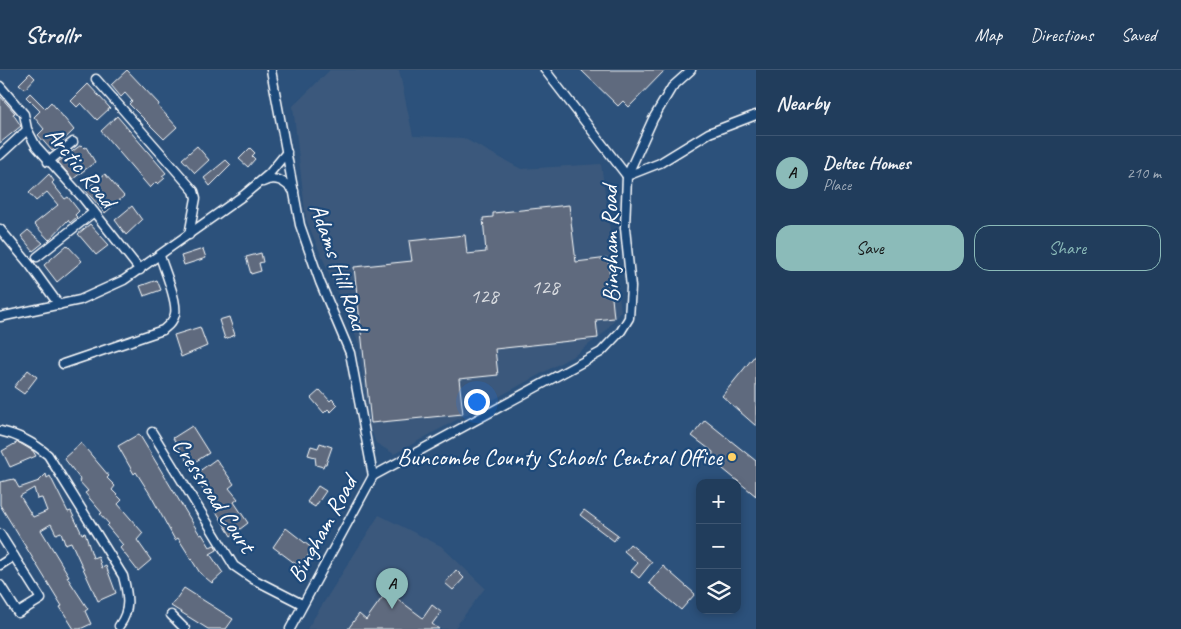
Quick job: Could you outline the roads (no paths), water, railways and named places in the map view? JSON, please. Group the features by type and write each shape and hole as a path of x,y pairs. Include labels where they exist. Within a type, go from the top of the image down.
{"street":[{"name":"Adams Hill Road","path":"271,70 300,225 321,283 350,353 373,476"},
{"path":"545,70 627,176 660,163 709,133 756,116"},
{"name":"Bingham Road","path":"290,629 373,476 601,352 621,332 629,318 631,287 625,228 627,176 653,119 672,87 691,70"},
{"path":"96,79 194,191 196,198 189,235"},
{"name":"Arctic Road","path":"0,86 24,114 27,130 48,162 94,212 140,270"},
{"path":"0,155 27,130"},
{"path":"48,162 73,142"},
{"path":"0,317 80,300 105,290 140,270 255,186 287,152"},
{"path":"255,186 273,178 286,184 294,192"},
{"path":"38,257 94,212"},
{"path":"0,229 60,305"},
{"path":"63,364 163,330 170,323 175,314 175,304 160,256"},
{"path":"0,430 16,434 35,443 48,455 118,567 123,576 129,598 126,618 119,626"},
{"name":"Cressroad Court","path":"152,432 234,566 253,579 302,604"},
{"path":"0,534 41,599 18,613 0,585"},
{"path":"0,565 14,556"},
{"path":"170,615 185,629"}],"place":[{"name":"Buncombe County Schools Central Office","path":"732,457"},
{"name":"Deltec Homes","path":"392,609"}]}
